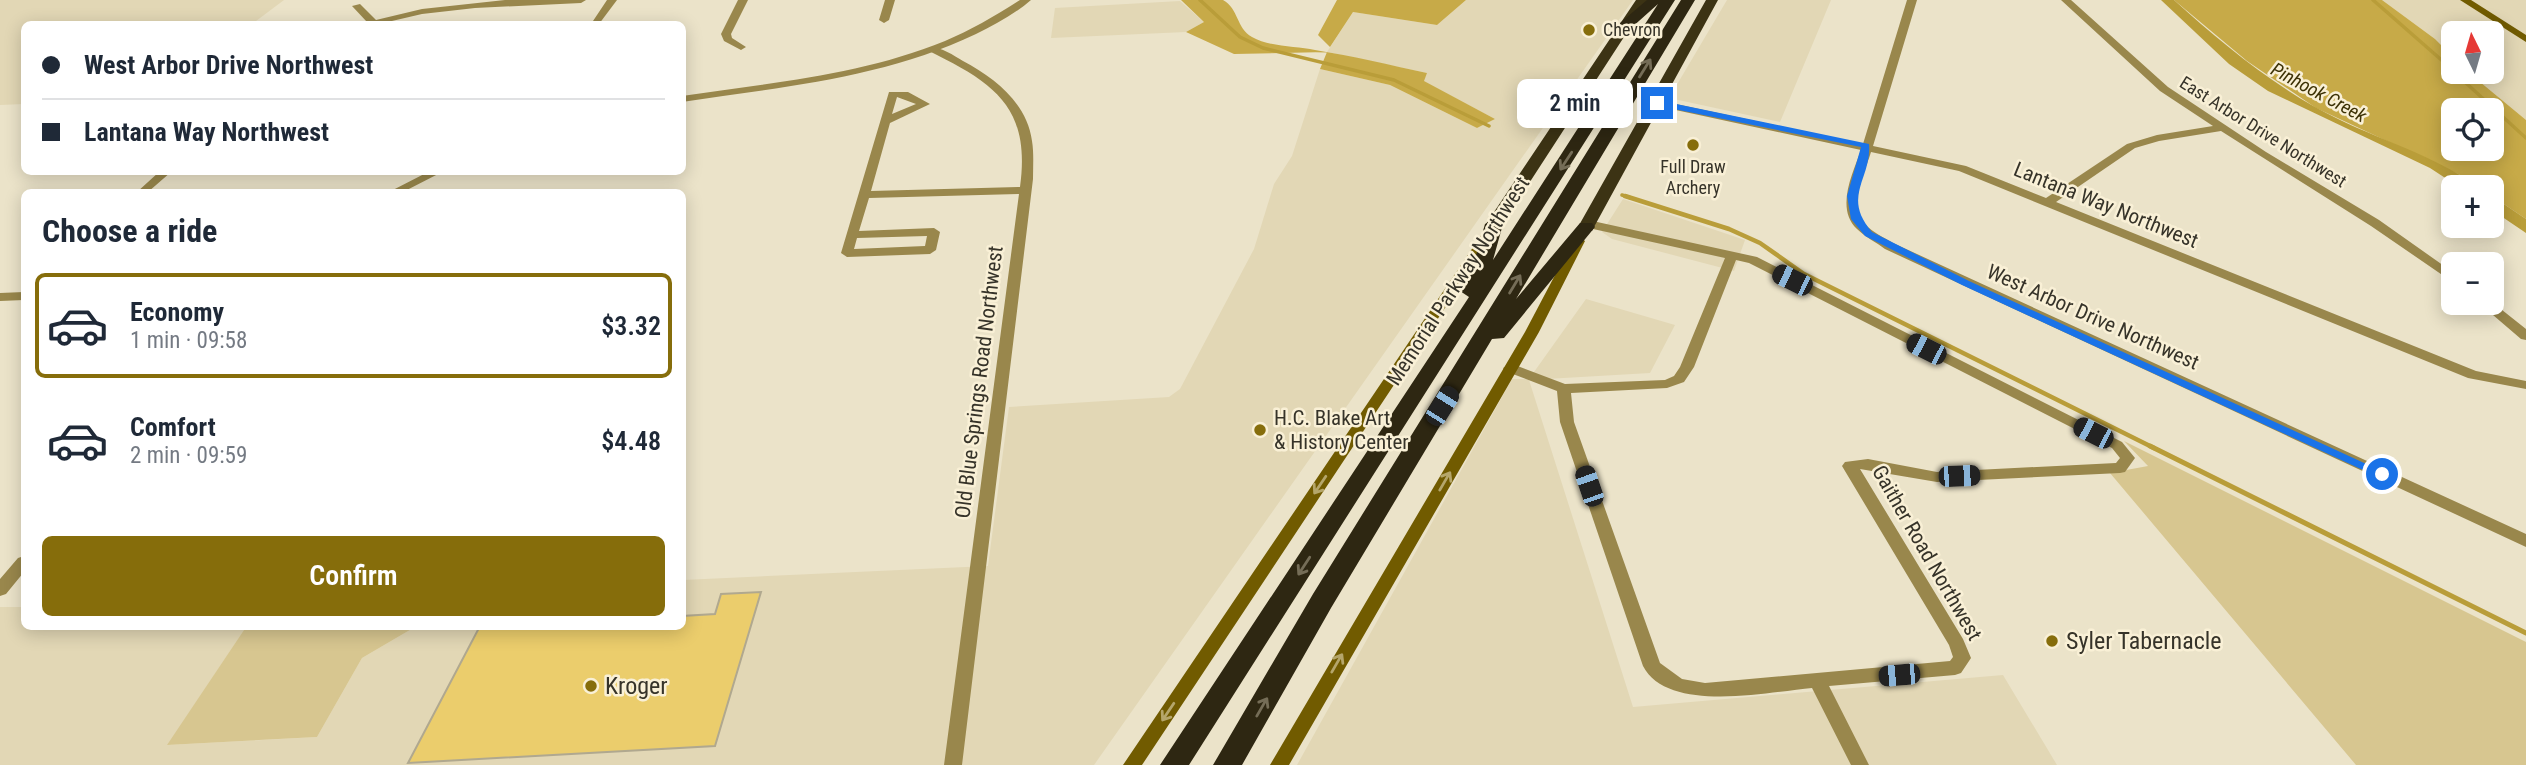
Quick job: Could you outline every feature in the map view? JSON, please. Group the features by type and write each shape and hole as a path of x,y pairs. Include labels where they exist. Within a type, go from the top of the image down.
{"highway":[{"path":"1435,366 1482,267 1494,224 1533,167 1546,139 1642,0"},
{"path":"1625,26 1655,0"},
{"name":"Memorial Parkway Northwest","path":"1174,765 1435,366 1668,0"},
{"path":"1227,765 1688,0"},
{"path":"1455,384 1587,226 1712,0"}],"main road":[{"path":"2465,0 2526,39"},
{"path":"1132,765 1494,224"},
{"path":"1279,765 1532,332 1587,226"}],"street":[{"path":"382,21 410,13 461,5 581,0"},
{"path":"597,21 612,0"},
{"path":"741,47 727,39 726,34 743,0"},
{"path":"884,20 890,0"},
{"path":"686,98 868,68 932,49 981,30 1026,0"},
{"name":"West Arbor Drive Northwest","path":"1912,0 1852,196 1856,219 1868,234 1966,283 2526,541"},
{"name":"East Arbor Drive Northwest","path":"2066,0 2145,74 2222,128 2375,223 2441,270"},
{"path":"357,6 370,21"},
{"name":"Old Blue Springs Road Northwest","path":"932,49 979,74 1004,95 1019,114 1027,138 1025,190 953,765"},
{"name":"Lantana Way Northwest","path":"1657,103 1962,168 2473,375 2526,385"},
{"path":"852,235 934,232 930,250 847,253 852,235 888,120"},
{"path":"2048,202 2131,146 2157,138 2222,128"},
{"path":"145,189 162,175"},
{"path":"400,189 430,175"},
{"path":"865,195 1025,190"},
{"name":"Gaither Road Northwest","path":"1564,389 1567,422 1652,666 1664,679 1684,688 1704,690 1937,672 1955,668 1962,658 1957,643 1850,466 1861,462 1910,474 1950,476 2120,468 2129,458 2117,445 1753,260 1587,226"},
{"path":"1510,368 1564,389 1667,384 1679,379 1687,368 1731,257"},
{"path":"0,297 21,296"},
{"path":"2500,315 2526,336"},
{"path":"0,590 21,566"},
{"path":"1818,681 1860,765"}],"shaded area":[{"path":"0,0 284,0 256,21 21,21 21,104 0,105"},
{"path":"1181,0 1223,0 1232,8 1243,29 1252,37 1274,44 1327,52 1234,54 1186,32 1204,22"},
{"path":"1337,0 1466,0 1437,25 1353,12 1330,47 1318,35"},
{"path":"1466,0 1633,0 1094,765 0,765 0,607 21,607 21,630 244,630 168,745 317,737 362,658 410,630 686,630 686,580 988,566 1009,407 1169,397 1180,389 1254,249 1274,184 1292,156 1320,69 1390,85 1477,128 1495,119 1423,81 1427,73 1327,52 1353,12 1437,25"},
{"path":"1727,0 1831,0 1780,122 1669,98"},
{"path":"2161,0 2174,0 2242,57 2315,107 2461,175 2441,175 2268,91 2229,64"},
{"path":"2174,0 2382,0 2441,45 2441,84 2482,84 2499,98 2441,98 2441,161 2504,161 2504,102 2526,120 2526,219 2504,204 2504,175 2460,175 2316,108 2247,61"},
{"path":"2382,0 2526,0 2526,120 2504,102 2504,98 2499,98 2482,84 2504,84 2504,21 2441,21 2441,45"},
{"path":"1180,1 1204,22 1186,32 1051,38 1055,8"},
{"path":"1327,52 1427,73 1424,81 1495,119 1477,128 1390,85 1320,69"},
{"path":"1623,199 1745,240 1734,271 1612,239 1602,232"},
{"path":"2504,204 2526,219 2526,233 2504,218"},
{"path":"1586,299 1675,325 1650,373 1529,380 1633,707 2003,675 2057,765 1297,765 1512,379 1529,379"},
{"path":"2124,441 2526,642 2526,765 2356,765 2110,473 2148,466"},
{"path":"244,630 410,630 362,658 317,737 167,745"}],"building":[{"name":"Kroger","path":"761,592 715,746 408,763 478,630 686,630 686,616 715,614 721,594"}],"waterway":[{"path":"1200,0 1240,37 1263,48 1394,80 1489,126"},
{"path":"2373,0 2441,60"},
{"path":"2467,84 2526,138"},
{"path":"1625,196 1729,229 1760,243 1804,274 2154,448"},
{"path":"1625,196 1631,198"},
{"path":"2150,446 2526,633"}],"place":[{"name":"Chevron","path":"1589,30"},
{"name":"Full Draw Archery","path":"1693,145"},
{"name":"H.C. Blake Art & History Center","path":"1260,430"},
{"name":"Syler Tabernacle","path":"2052,641"},
{"name":"Kroger","path":"591,686"}],"route":[{"path":"1657,103 1866,146 1852,196 1853,212 1860,226 1868,234 1966,283 2382,474"}],"water label":[{"name":"Pinhook Creek","path":"2319,92"}]}
